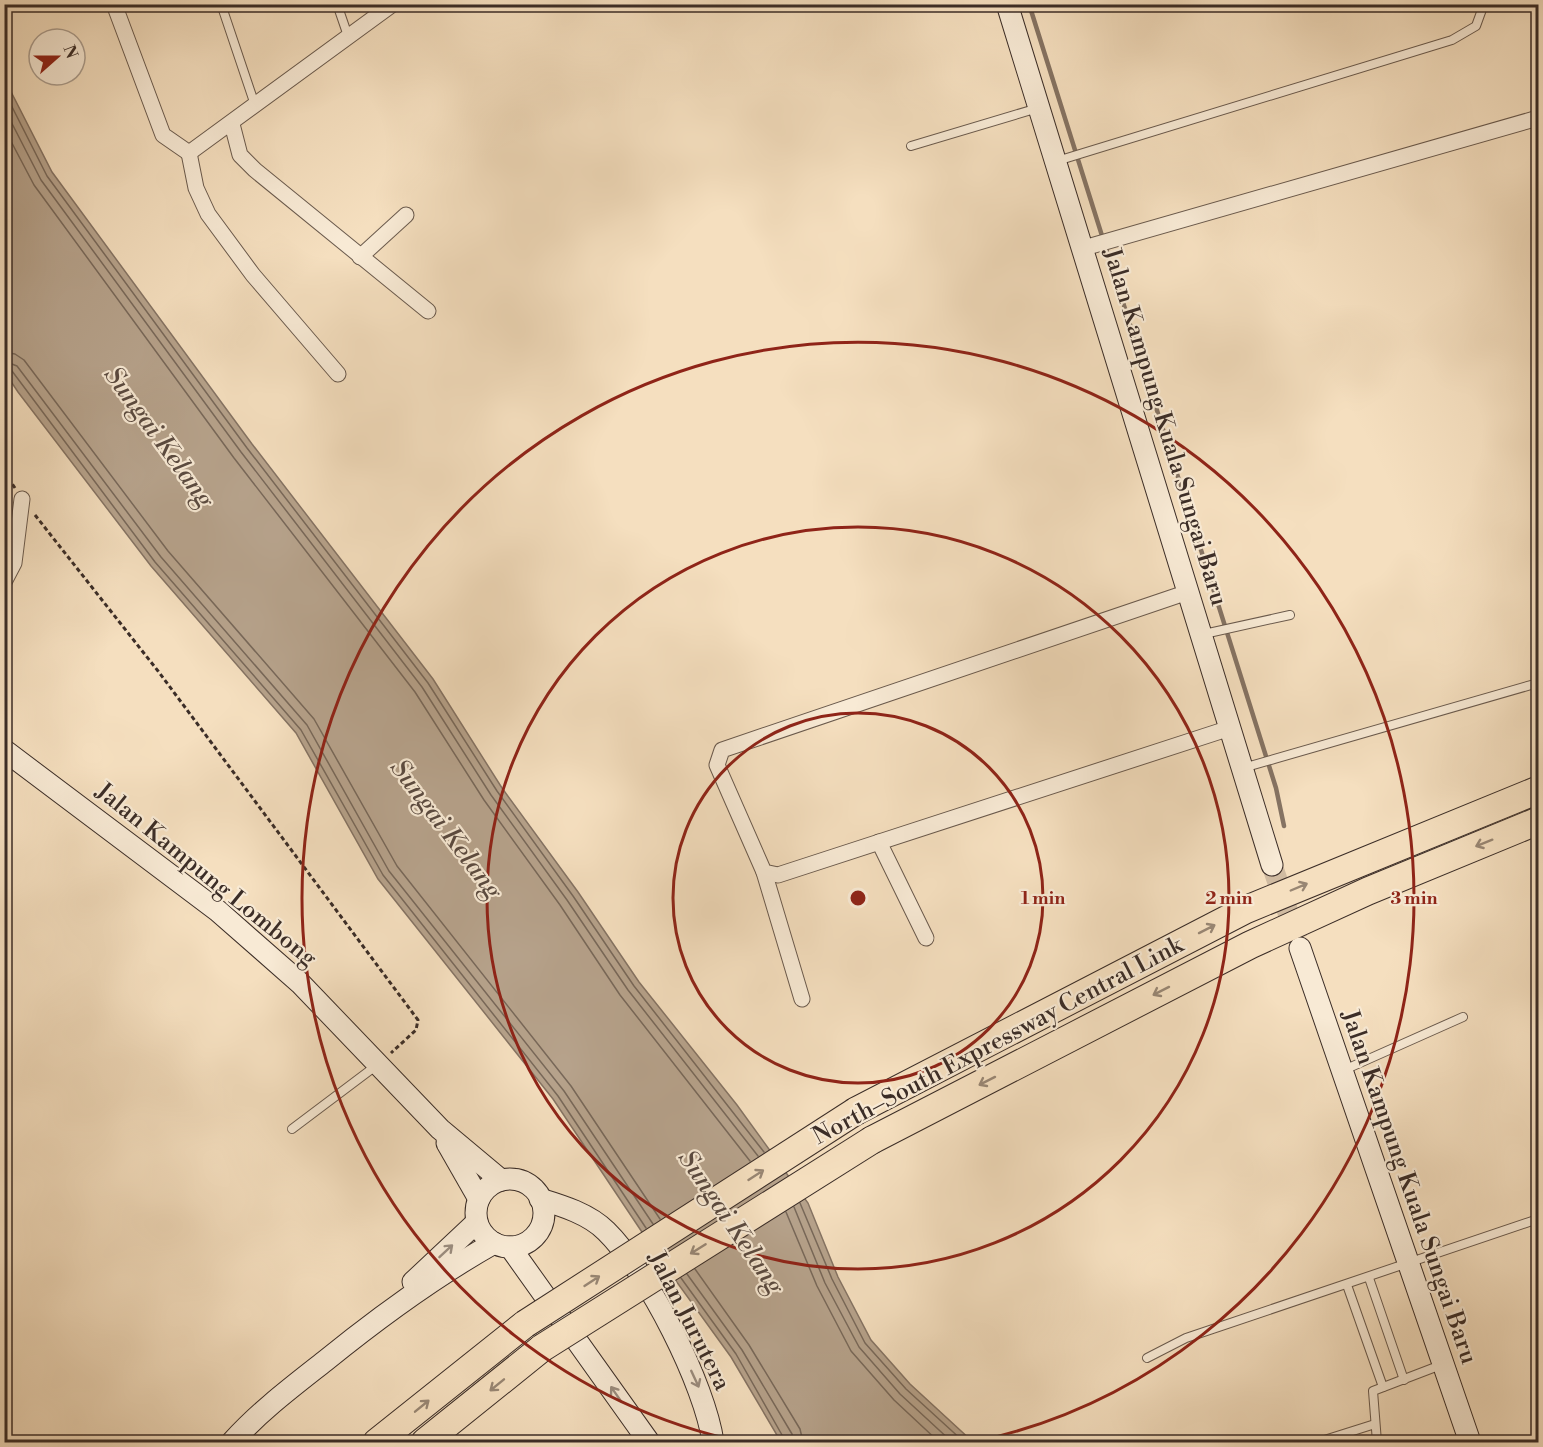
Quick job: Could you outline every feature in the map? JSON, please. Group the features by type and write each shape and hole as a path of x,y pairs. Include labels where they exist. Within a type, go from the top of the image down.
{"highway":[{"name":"North–South Expressway Central Link","path":"377,1443 525,1324 856,1111 1245,910 1539,790"},
{"name":"North–South Expressway Central Link","path":"425,1443 542,1348 872,1140 1250,945 1368,891 1539,821"}],"street":[{"path":"114,4 163,135 189,153 196,188 208,214 253,275 338,374"},
{"path":"189,153 311,67 348,36 393,4"},
{"name":"Jalan Kampung Kuala Sungai Baru","path":"1006,4 1039,108 1060,160 1088,247 1188,592 1208,633 1230,728 1250,766 1272,865"},
{"path":"1088,247 1539,118"},
{"path":"232,124 240,155 360,257 428,311"},
{"path":"360,257 406,215"},
{"path":"4,582 14,563 22,499"},
{"path":"802,999 764,872 717,765 722,750 1188,592"},
{"path":"764,872 778,875 1230,728"},
{"name":"Jalan Kampung Lombong","path":"4,750 218,911 300,983 440,1129"},
{"path":"879,842 926,938"},
{"name":"Jalan Kampung Kuala Sungai Baru","path":"1300,948 1342,1071 1417,1261 1442,1365 1470,1443"},
{"path":"440,1129 501,1180"},
{"path":"440,1129 479,1199 477,1222 486,1238 502,1245 649,1443"},
{"path":"232,1443 258,1413 358,1334 459,1263 502,1245 531,1240 538,1232 543,1210 540,1199 535,1191 519,1181 501,1180 492,1184 479,1199"},
{"name":"Jalan Jurutera","path":"540,1199 567,1207 606,1230 633,1264 660,1310 699,1388 710,1421 713,1443"},
{"path":"358,1334 477,1222"}],"lane":[{"path":"221,4 255,106"},
{"path":"337,4 348,36"},
{"path":"1060,160 1452,40 1476,26 1484,4"},
{"path":"911,146 1039,108"},
{"path":"1208,633 1290,615"},
{"path":"1250,766 1539,682"},
{"path":"1342,1071 1462,1017"},
{"path":"292,1129 378,1065"},
{"path":"1147,1358 1186,1338 1539,1219"},
{"path":"1369,1278 1404,1380"},
{"path":"1347,1285 1383,1387"},
{"path":"1377,1443 1373,1391 1442,1365"},
{"path":"1318,1443 1375,1424"}],"path":[{"path":"4,472 22,499 158,670 418,1020 416,1030 378,1065"}],"water":[{"name":"Sungai Kelang","path":"4,78 52,172 252,444 433,679 502,788 578,892 639,982 737,1105 808,1203 838,1277 871,1340 910,1384 973,1442 781,1442 731,1357 658,1256 553,1099 378,879 296,733 151,566 18,392 4,371"}],"waterway":[{"path":"1029,4 1276,788 1284,826"}],"tunnel":[{"path":"1272,865 1297,939"}]}
